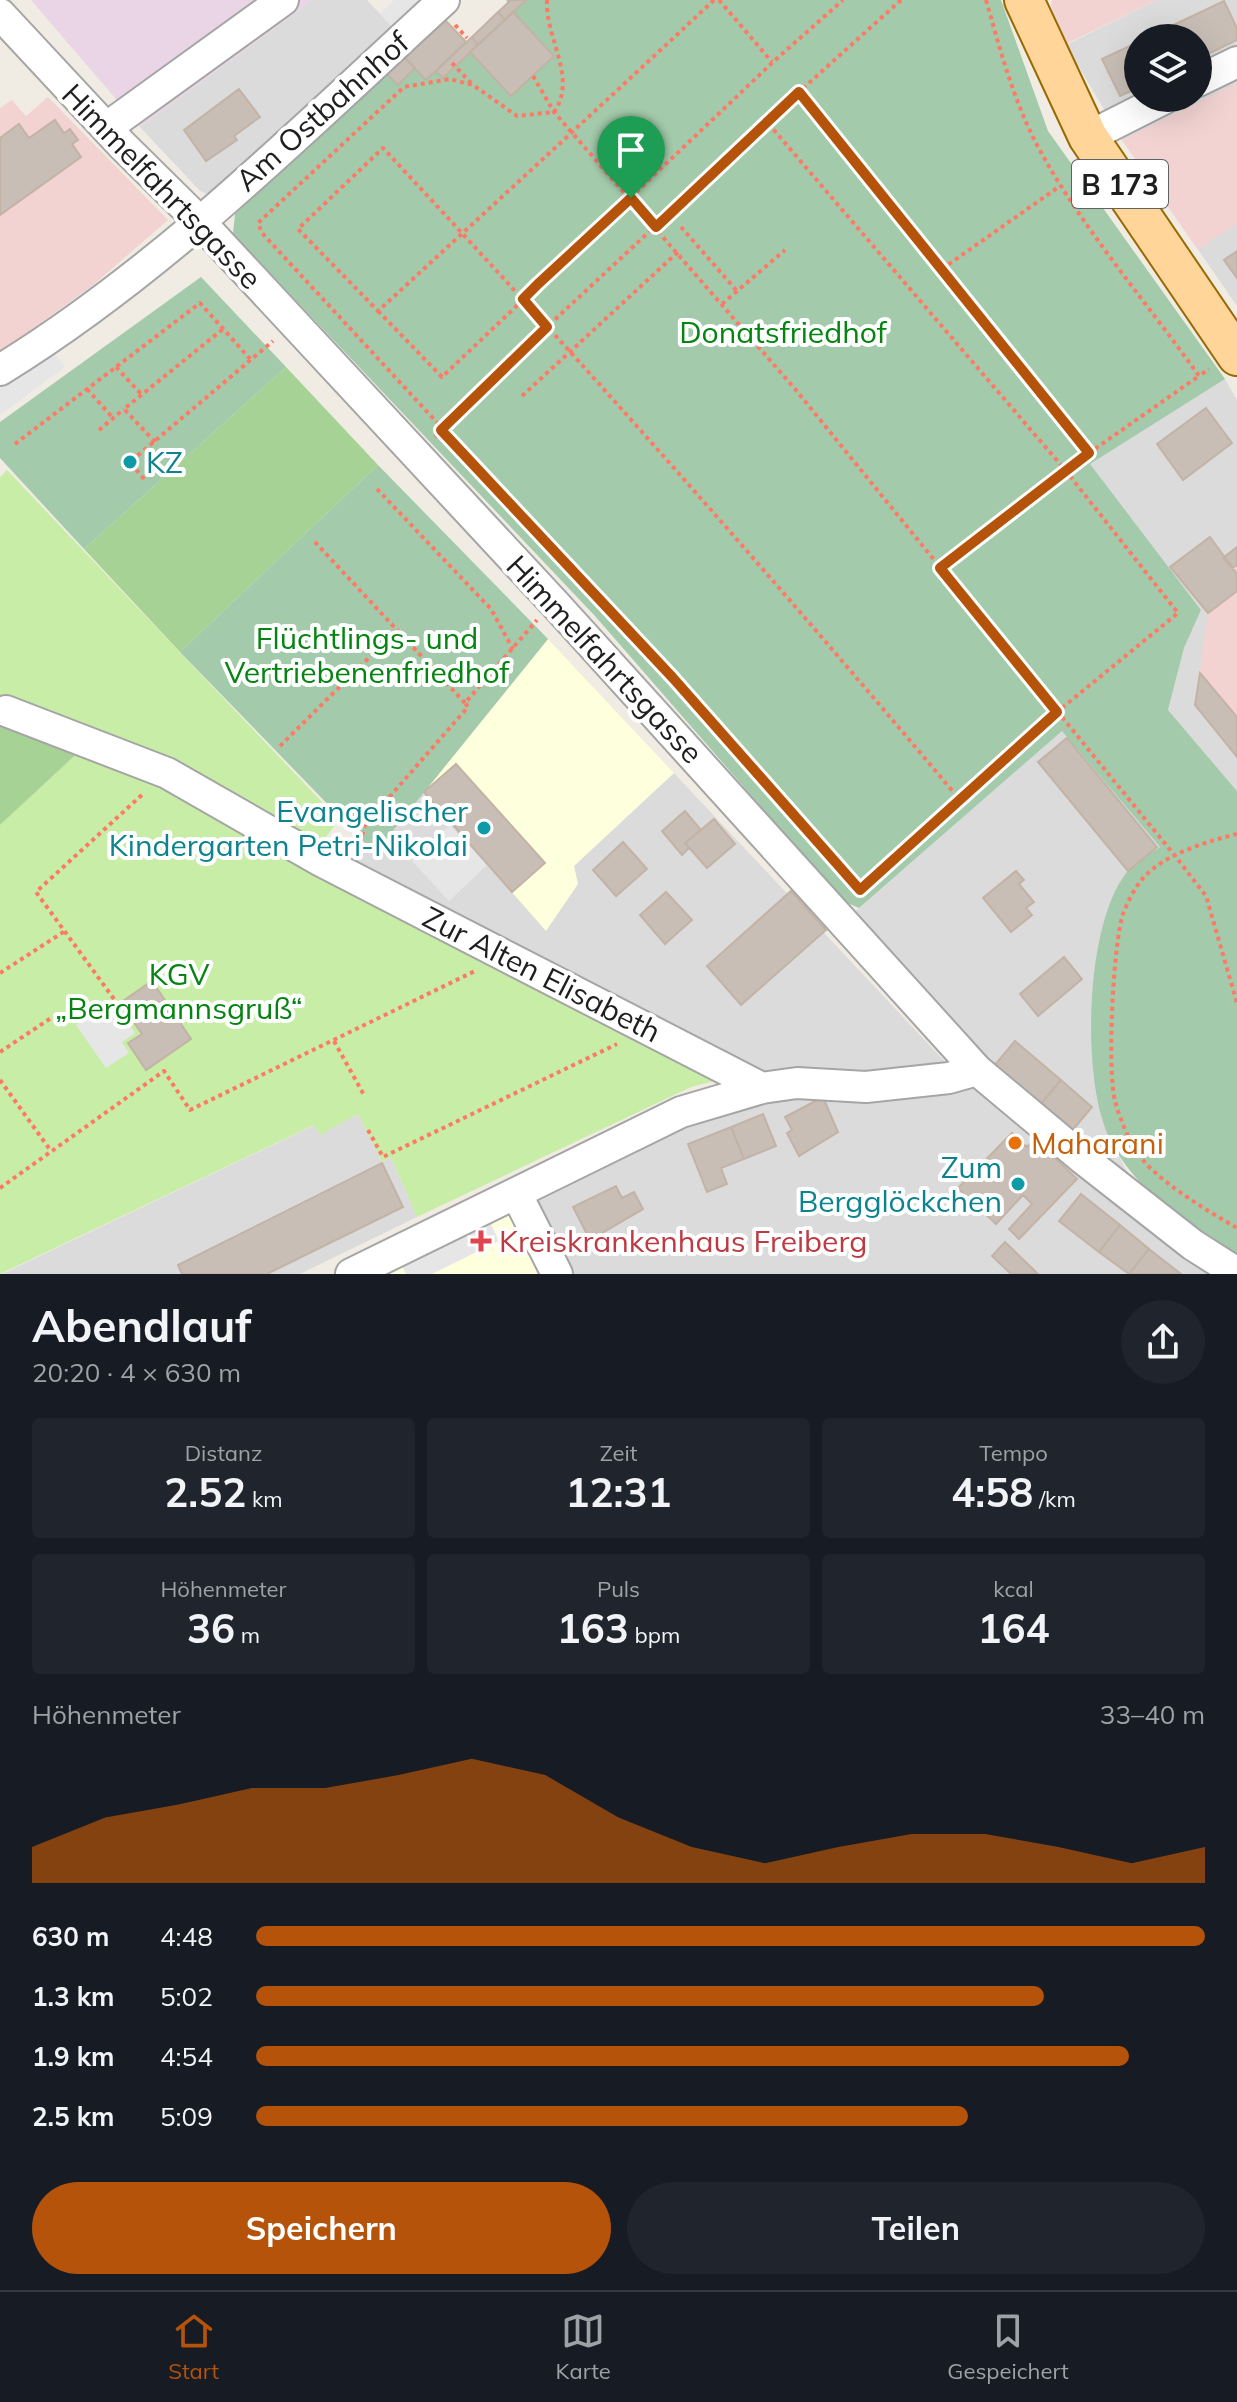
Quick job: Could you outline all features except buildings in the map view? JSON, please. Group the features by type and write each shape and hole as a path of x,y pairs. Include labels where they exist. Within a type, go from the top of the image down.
{"main road":[{"name":"B 173","path":"1024,0 1088,137 1235,354"}],"street":[{"path":"0,14 24,0"},
{"path":"106,128 283,0"},
{"name":"Am Ostbahnhof","path":"0,370 200,222 444,0"},
{"name":"Himmelfahrtsgasse","path":"0,14 106,128 200,222 556,605 977,1070 1193,1245 1237,1273"},
{"path":"1212,74 1237,62"},
{"path":"1088,137 1137,112"},
{"name":"Zur Alten Elisabeth","path":"6,711 167,773 321,861 762,1088"},
{"path":"351,1274 681,1112 762,1088 797,1083 866,1087 923,1082 977,1070"},
{"path":"516,1193 557,1274"}],"path":[{"path":"547,0 546,19 563,73 564,90 554,112"},
{"path":"378,311 716,0 773,62"},
{"path":"843,0 773,62 523,299 442,377 298,229 383,148 523,299 785,591 960,800"},
{"path":"416,455 547,327 901,0"},
{"path":"986,0 1006,72 1035,141 1060,186 1199,376"},
{"path":"452,63 473,85 517,116 554,112"},
{"path":"431,83 438,76"},
{"path":"533,76 554,112 722,304 1206,896 1237,1003"},
{"path":"473,85 450,79 404,87 258,223 262,233 673,678 860,890 1057,712 1178,613 1066,471 767,122"},
{"path":"799,92 1089,453"},
{"path":"942,269 1060,186"},
{"path":"681,227 737,291"},
{"path":"722,304 785,250"},
{"path":"522,396 678,252"},
{"path":"15,444 200,303 251,360"},
{"path":"144,479 130,462 293,323"},
{"path":"99,430 223,329"},
{"path":"940,568 1089,453 1235,354"},
{"path":"116,367 142,395"},
{"path":"87,389 113,418"},
{"path":"124,409 155,442"},
{"path":"377,489 491,609 513,649"},
{"path":"315,542 468,707 365,825 361,839"},
{"path":"465,703 533,624 556,605"},
{"path":"280,746 398,629"},
{"path":"114,999 36,892 167,773"},
{"path":"1237,834 1213,840 1146,875 1122,917 1110,1042 1115,1100 1134,1149 1186,1198 1237,1228"},
{"path":"0,973 65,931"},
{"path":"0,1188 164,1071 190,1110 506,956"},
{"path":"0,1052 51,1018 87,1014"},
{"path":"368,1130 383,1157 648,1029"},
{"path":"334,1041 364,1095"},
{"path":"0,1080 51,1151"}],"shaded area":[{"path":"31,0 313,0 140,127"},
{"path":"313,0 367,0 396,31 210,195 200,191 140,127"},
{"path":"394,0 444,0 403,38 380,14"},
{"path":"1052,0 1156,0 1066,44 1051,6"},
{"path":"1156,0 1237,0 1237,306 1122,140 1066,45"},
{"path":"1237,83 1237,223 1198,250 1122,140 1178,112 1212,112 1212,95"},
{"path":"48,97 168,220 92,286 0,352 0,108 12,100 26,116"},
{"path":"44,341 65,367 0,415 0,370"},
{"path":"1225,379 1237,400 1237,791 1168,710 1184,648 1201,610 1089,464"},
{"path":"1237,547 1237,757 1195,705 1208,613 1185,586"},
{"path":"548,639 950,1067 762,1088 352,876 361,839 375,852"},
{"path":"548,639 674,773 574,866 578,884 546,931 424,792"},
{"path":"1062,731 1161,847 1127,872 1109,1137 1154,1224 1226,1274 561,1274 527,1192 696,1113 769,1092 969,1079 843,922"},
{"path":"450,825 487,865 449,901 412,861"},
{"path":"112,999 135,1033 122,1042 129,1053 106,1068 76,1025"},
{"path":"358,1114 382,1162 391,1157 417,1217 300,1274 2,1274 315,1125 320,1134"},
{"name":"Kreiskrankenhaus Freiberg","path":"506,1208 538,1274 373,1274"},
{"path":"484,1209 499,1241 432,1274 406,1274 395,1252"}],"green space":[{"name":"Donatsfriedhof","path":"506,0 1001,0 1048,131 1225,379 1090,464 1201,610 1184,648 1168,710 1237,791 1237,1254 1181,1217 1148,1190 1120,1157 1100,1111 1091,1041 1095,963 1103,927 1113,896 1127,872 1160,847 1062,731 859,908 843,901 595,616 233,234 235,214 445,20 466,42 508,3"},
{"path":"201,277 286,367 84,549 0,458 0,422"},
{"path":"286,367 378,465 180,652 84,549"},
{"name":"Flüchtlings- und Vertriebenenfriedhof","path":"378,465 548,639 375,853 180,652"},
{"path":"7,470 339,820 315,851 0,696 0,477"},
{"path":"0,717 84,747 0,825"},
{"name":"KGV „Bergmannsgruß“","path":"84,747 115,759 726,1078 691,1087 417,1217 391,1157 382,1162 358,1114 320,1135 314,1125 0,1274 0,825"}],"place":[{"name":"KZ","path":"130,462"},
{"name":"Evangelischer Kindergarten Petri-Nikolai","path":"484,828"},
{"name":"Maharani","path":"1015,1143"},
{"name":"Zum Bergglöckchen","path":"1018,1184"},
{"name":"Kreiskrankenhaus Freiberg","path":"481,1241"}],"route":[{"path":"799,92 1089,453 940,568 1057,712 860,890 673,678 441,430 547,327 523,299 631,198 656,227 799,92"}]}
